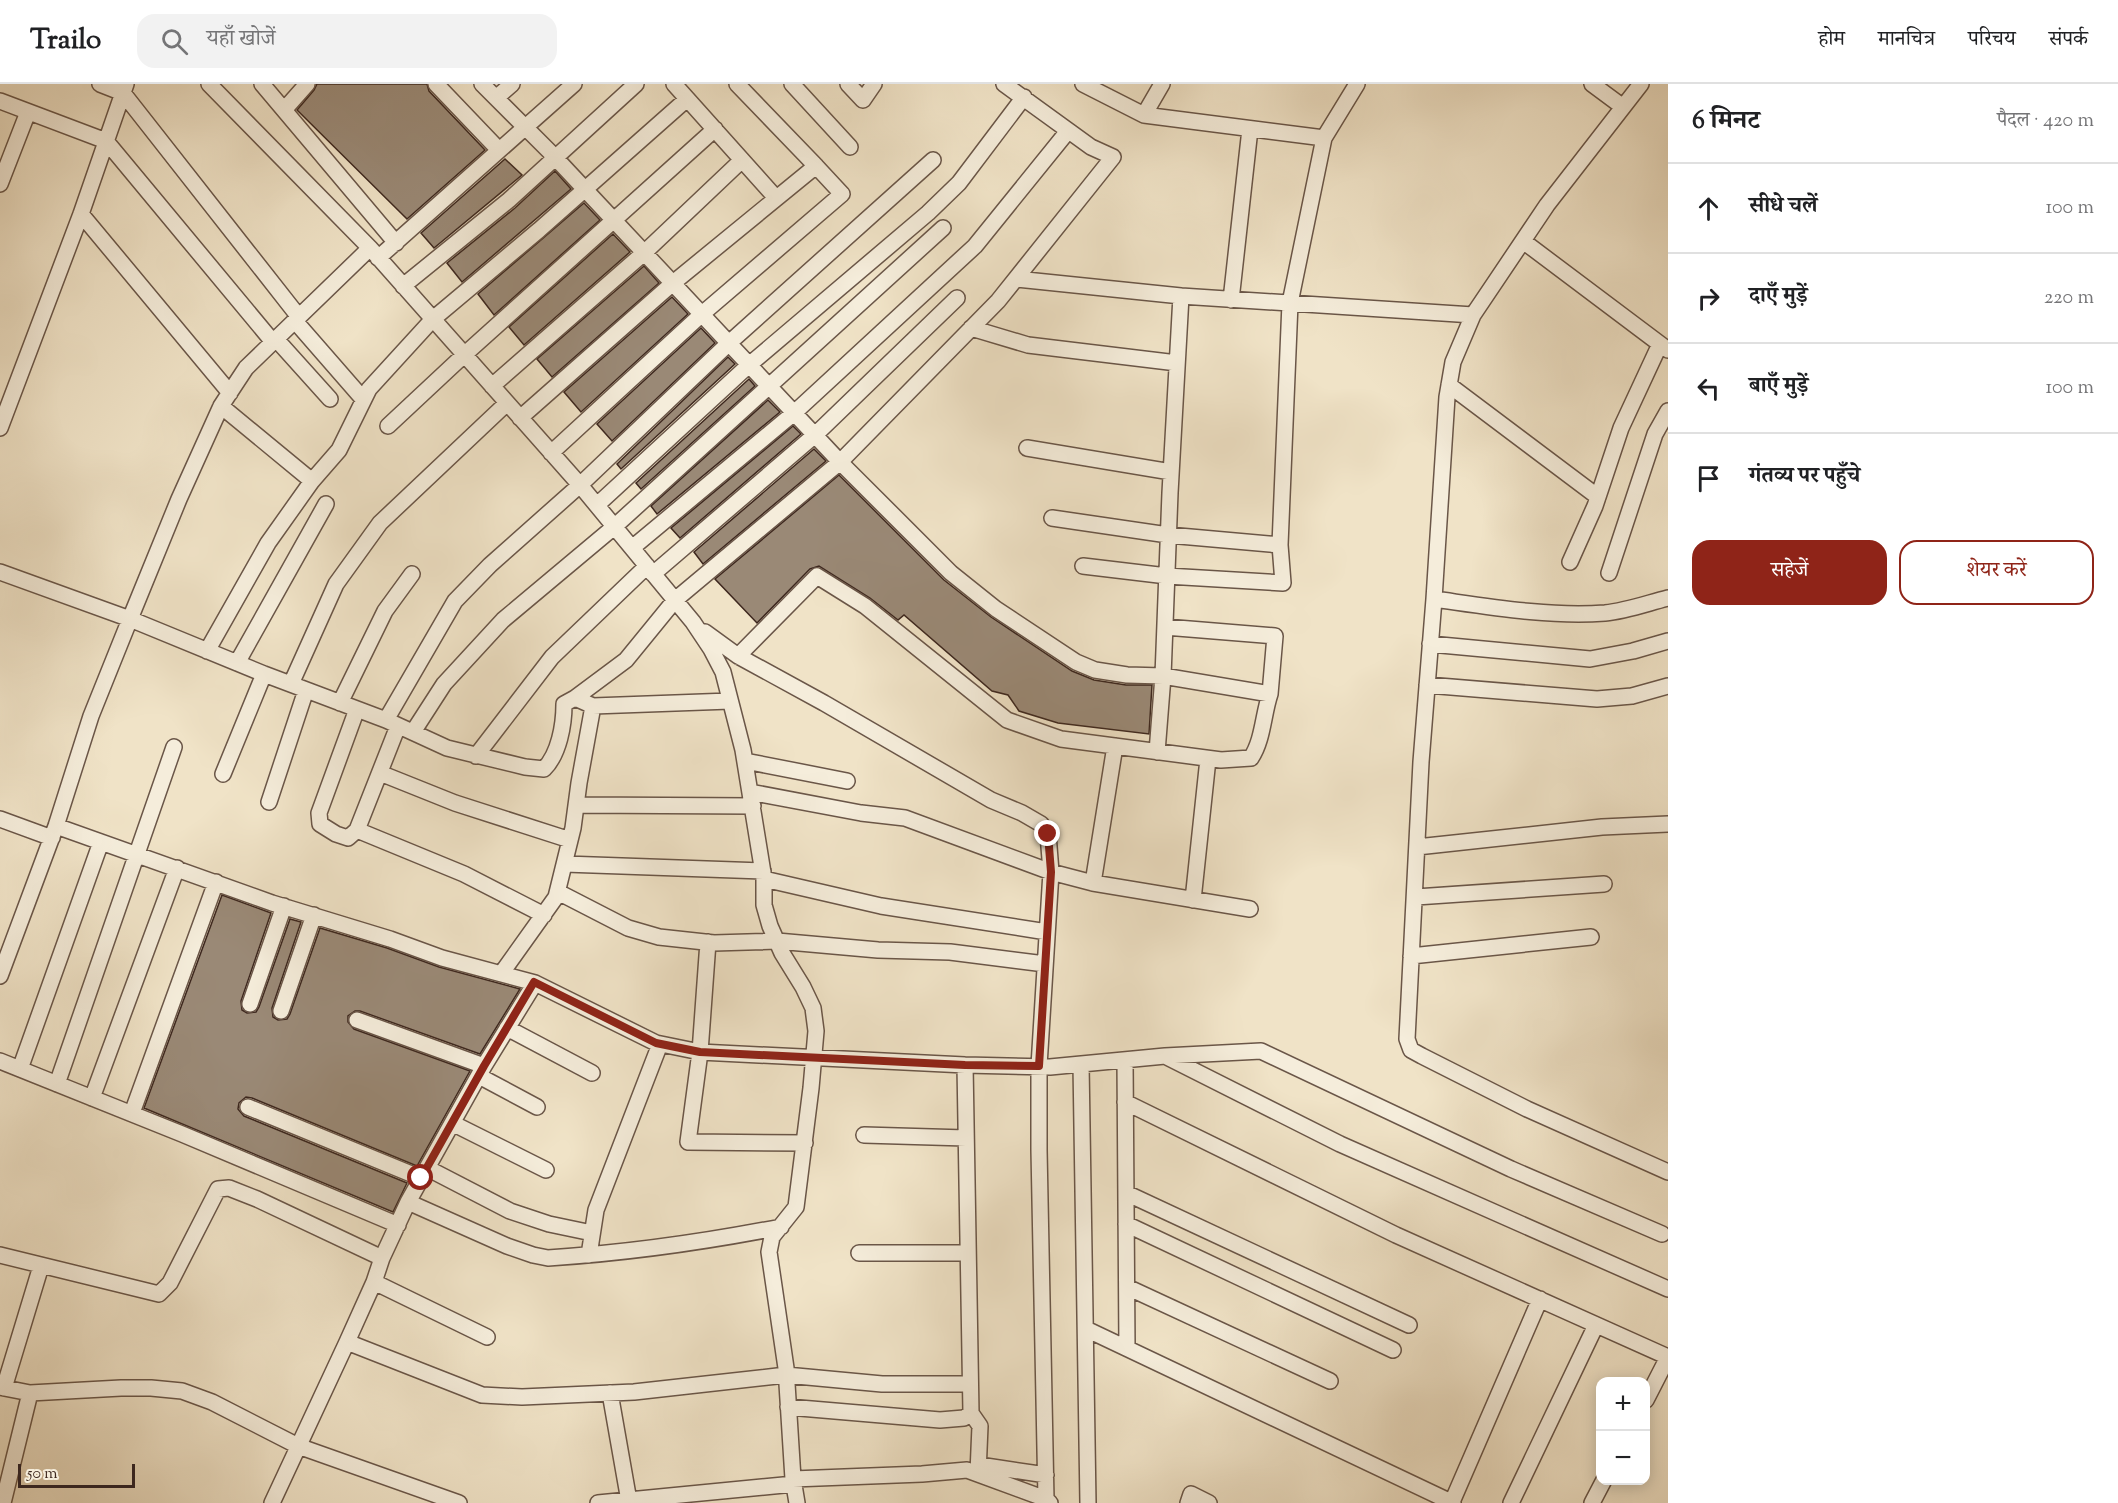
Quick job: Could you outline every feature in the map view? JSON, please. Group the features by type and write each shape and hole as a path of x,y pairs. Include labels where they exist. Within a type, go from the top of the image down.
{"street":[{"path":"100,84 124,89 297,319 363,399"},
{"path":"209,84 374,253 580,485 693,622 723,672 745,760 764,875 764,905 777,941 813,1008 816,1031 796,1207 772,1237 769,1252 786,1375 797,1503"},
{"path":"262,84 396,243"},
{"path":"284,110 307,84"},
{"path":"436,84 499,150"},
{"path":"482,84 614,219 840,462 951,573 996,609 1076,662 1095,670 1127,675 1163,676 1270,694"},
{"path":"496,98 512,84"},
{"path":"0,976 54,832 91,716 179,499 221,406 246,368 297,319 374,253 396,243 574,84"},
{"path":"403,286 509,200 636,84"},
{"path":"674,84 777,198"},
{"path":"551,453 702,314 842,194 737,84"},
{"path":"792,84 850,147"},
{"path":"848,84 863,99 874,84"},
{"path":"0,572 130,619 399,726 447,748 525,767 544,769 553,760 564,715 564,704 627,660 675,600 840,462 999,301 1113,157 1091,147 1004,84"},
{"path":"1083,84 1144,115 1323,138"},
{"path":"1144,115 1162,84"},
{"path":"1083,566 1167,576 1283,583 1280,545 1290,303 1323,138 1357,84"},
{"path":"1592,84 1623,107"},
{"path":"1641,84 1547,205 1473,315 1453,362 1449,385 1420,762 1416,897 1407,1039 1411,1050 1527,1108 1668,1172"},
{"path":"0,428 81,214 124,89"},
{"path":"597,505 749,365 959,183 1024,97"},
{"path":"207,651 268,543 312,481 339,450 369,389 432,319 586,190 687,99"},
{"path":"0,101 106,141 275,340 330,399"},
{"path":"0,184 28,112"},
{"path":"388,426 714,129"},
{"path":"1231,300 1250,129"},
{"path":"632,548 794,413 975,246 1068,131"},
{"path":"492,386 645,252 742,160"},
{"path":"357,709 319,813 320,824 348,838 357,830 399,726 455,601 490,565 580,485 729,343 933,160"},
{"path":"520,418 673,283 816,166"},
{"path":"81,214 230,393"},
{"path":"399,726 444,684 503,620 614,527 943,228"},
{"path":"1523,241 1664,347 1621,428 1598,497 1570,562"},
{"path":"1016,279 1180,296 1473,315"},
{"path":"1157,752 1163,676 1180,296"},
{"path":"476,756 552,657 650,570 815,435 957,298"},
{"path":"971,328 1028,345 1177,363"},
{"path":"1449,385 1598,497"},
{"path":"291,684 336,584 380,523 507,403"},
{"path":"221,406 312,481"},
{"path":"1609,573 1655,434 1668,411"},
{"path":"1027,448 1171,472"},
{"path":"237,663 326,504"},
{"path":"1052,518 1168,535 1280,545"},
{"path":"340,703 385,611 412,574"},
{"path":"738,656 817,576 865,606 1007,720 1061,739 1208,759 1251,758 1258,746 1270,694 1275,636 1165,627"},
{"path":"1434,599 1505,609 1565,614 1607,613 1668,598"},
{"path":"693,622 738,656 982,795 1022,813 1041,824 1048,834 1051,872 1039,1066 1048,1501 979,1469"},
{"path":"1430,644 1590,659 1633,651 1668,641"},
{"path":"223,774 264,674"},
{"path":"1427,685 1597,699 1632,696 1668,686"},
{"path":"269,802 306,690"},
{"path":"575,698 593,706 730,701"},
{"path":"501,974 558,892 570,840 593,706"},
{"path":"1093,883 1115,746"},
{"path":"57,1084 174,747"},
{"path":"1193,900 1208,759"},
{"path":"745,760 847,781"},
{"path":"380,773 455,803 570,840"},
{"path":"576,805 751,799 905,818 1051,872 1093,883 1250,909"},
{"path":"0,819 101,842 442,958 534,982 660,1044 700,1052 1050,1067 1165,1056 1261,1051 1510,1169 1662,1234"},
{"path":"1417,847 1602,827 1668,824"},
{"path":"357,830 464,874 544,915"},
{"path":"20,1069 101,842"},
{"path":"565,864 764,875 881,906 1047,932"},
{"path":"92,1098 177,868"},
{"path":"132,1113 216,882"},
{"path":"1416,897 1604,884"},
{"path":"558,892 628,928 659,937 708,942 777,941 878,950 950,952 1045,964"},
{"path":"250,1004 284,906"},
{"path":"281,1011 314,915"},
{"path":"1411,956 1591,937"},
{"path":"708,942 700,1052 688,1142 805,1143"},
{"path":"272,1503 347,1342 408,1202 534,982"},
{"path":"357,1020 481,1071 537,1107"},
{"path":"507,1028 592,1073"},
{"path":"589,1255 596,1210 660,1044"},
{"path":"1165,1056 1340,1144 1668,1289"},
{"path":"1125,1060 1127,1348"},
{"path":"0,1061 132,1113 398,1225"},
{"path":"1081,1064 1088,1503"},
{"path":"965,1065 971,1413 980,1426 979,1469"},
{"path":"1125,1102 1396,1235 1668,1357 1650,1392"},
{"path":"248,1107 424,1173 510,1211 549,1224 591,1233"},
{"path":"452,1123 546,1170"},
{"path":"864,1135 966,1138"},
{"path":"0,1255 159,1294 170,1283 218,1189 229,1188 382,1258"},
{"path":"1126,1193 1409,1325"},
{"path":"408,1202 533,1255 548,1258 726,1238 781,1227"},
{"path":"1126,1224 1393,1350"},
{"path":"859,1252 968,1253"},
{"path":"40,1266 2,1388 30,1393 131,1388 182,1390 212,1402 298,1446 459,1503"},
{"path":"374,1282 487,1337"},
{"path":"1127,1287 1330,1382"},
{"path":"1086,1329 1452,1503 1540,1299"},
{"path":"1511,1503 1596,1325"},
{"path":"347,1342 482,1395 522,1397 610,1393 786,1375 882,1384 970,1384"},
{"path":"3,1503 30,1393"},
{"path":"610,1393 619,1502"},
{"path":"788,1407 940,1420 964,1418 971,1413"},
{"path":"598,1503 794,1481 979,1469 1046,1474"},
{"path":"1592,1503 1601,1485"},
{"path":"1188,1503 1191,1494 1209,1503"}],"building":[{"path":"317,84 427,84 429,91 485,150 407,219 297,110"},
{"path":"505,159 522,175 434,248 421,233"},
{"path":"555,171 571,189 462,282 447,263 515,208"},
{"path":"584,203 600,220 494,315 478,294"},
{"path":"613,234 630,252 524,345 509,327"},
{"path":"644,266 659,283 552,377 537,359"},
{"path":"672,297 688,314 581,412 564,392"},
{"path":"701,328 715,343 612,441 597,424"},
{"path":"728,357 735,364 621,469 617,464"},
{"path":"749,379 755,386 641,489 636,483"},
{"path":"768,400 780,412 657,514 651,506"},
{"path":"793,426 801,434 680,538 671,528"},
{"path":"814,449 826,461 703,564 694,552"},
{"path":"839,475 944,580 991,617 1072,671 1094,680 1126,685 1152,685 1149,734 1058,723 1019,711 1008,695 992,691 904,615 898,620 870,598 819,566 810,569 757,623 715,579"},
{"path":"222,895 271,913 241,1001 242,1010 247,1013 256,1012 259,1007 290,919 301,922 272,1008 273,1017 278,1020 287,1019 290,1014 320,928 387,948 439,967 520,989 480,1054 360,1011 355,1011 348,1016 348,1022 354,1029 470,1071 417,1166 252,1098 246,1097 239,1103 238,1109 244,1116 407,1183 393,1212 144,1108"}],"route":[{"path":"421,1178 534,982 656,1043 700,1052 965,1065 1039,1066 1051,872 1048,834"}]}
